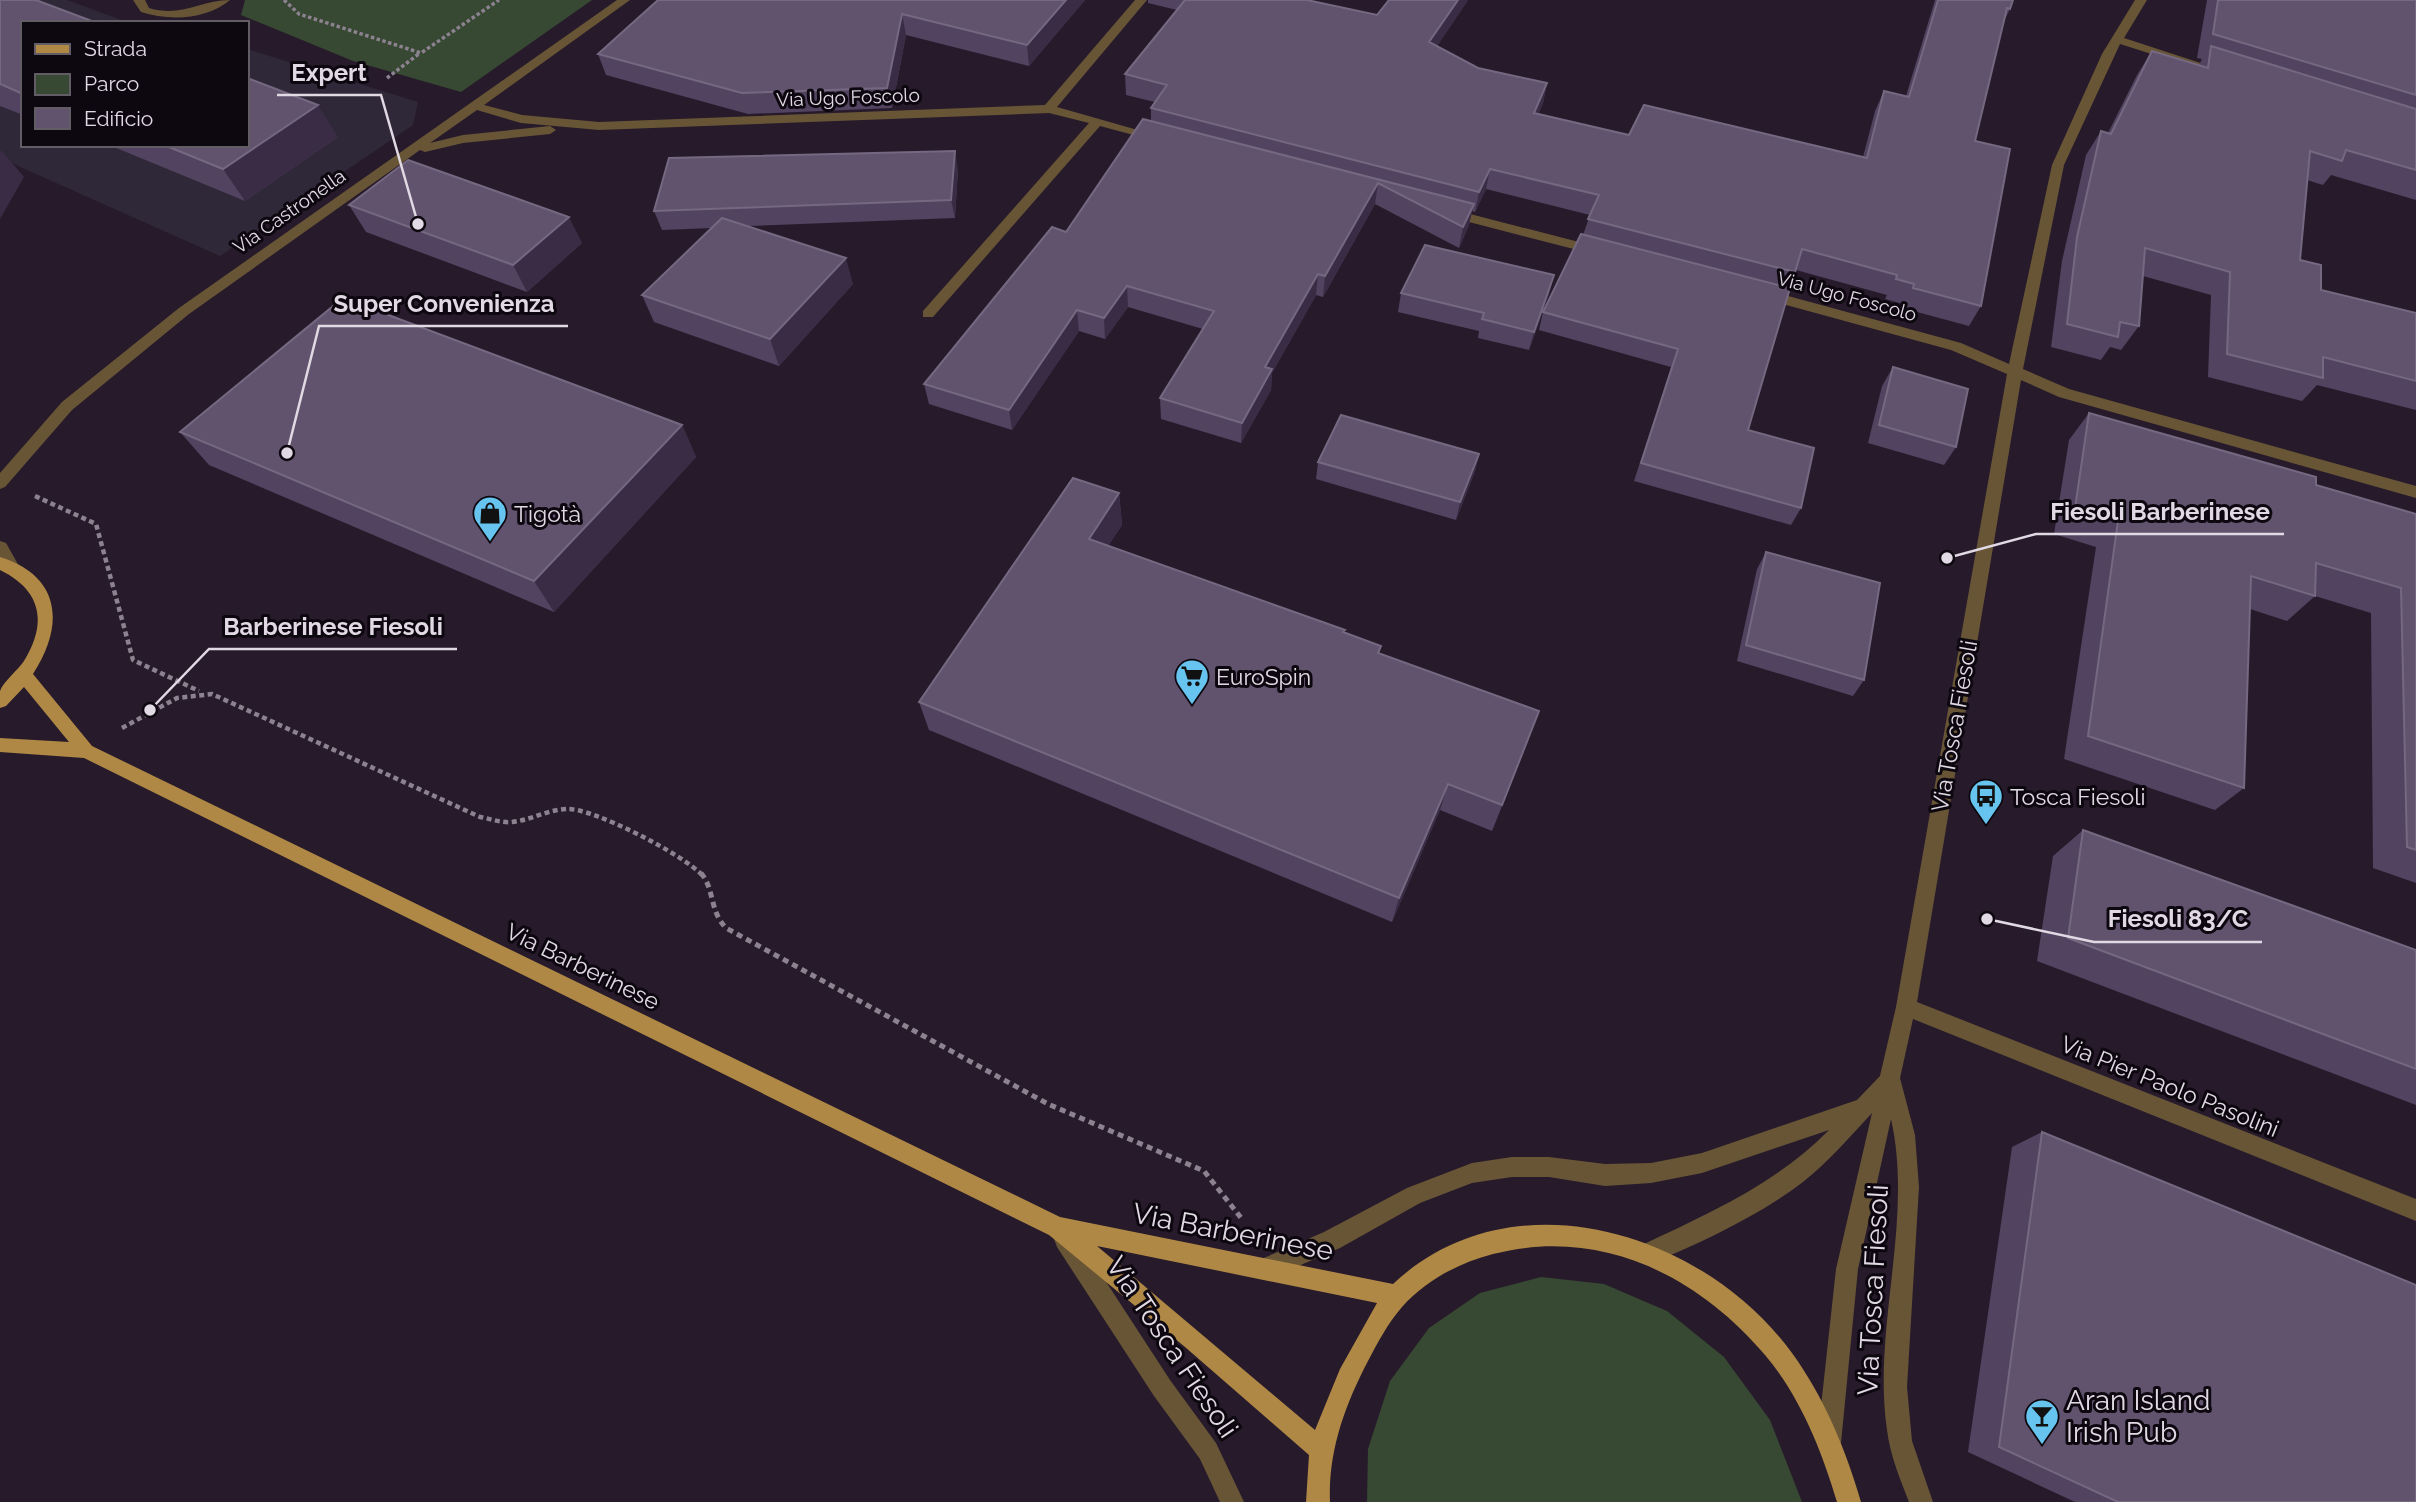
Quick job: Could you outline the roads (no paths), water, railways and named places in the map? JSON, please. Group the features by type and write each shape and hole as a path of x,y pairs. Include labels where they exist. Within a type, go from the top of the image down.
{"main road":[{"path":"0,701 24,675 43,639 47,611 38,587 22,572 5,565"},
{"name":"Via Barberinese","path":"24,675 86,751"},
{"name":"Via Barberinese","path":"0,745 86,751 1057,1227 1193,1339 1321,1450"},
{"name":"Via Barberinese","path":"1057,1227 1396,1296"},
{"path":"1318,1502 1321,1450 1348,1376 1376,1324 1396,1296 1450,1257 1522,1234 1572,1234 1610,1240 1650,1253 1686,1273 1714,1293 1774,1348 1829,1443 1849,1502"}],"street":[{"path":"139,0 145,10 172,16 192,13 224,0"},
{"name":"Via Castronella","path":"0,483 67,406 184,311 624,0"},
{"path":"1049,108 1141,0"},
{"name":"Via Tosca Fiesoli","path":"1829,1443 1847,1269 1906,1007 2015,371 2058,165 2086,99 2141,0"},
{"path":"2118,40 2235,76"},
{"name":"Via Ugo Foscolo","path":"476,106 521,119 599,127"},
{"name":"Via Ugo Foscolo","path":"415,150 463,139 599,127 1049,108 1175,142"},
{"path":"928,314 1097,122"},
{"path":"1435,209 1604,253"},
{"name":"Via Ugo Foscolo","path":"1750,291 1922,335 1992,359 2015,371"},
{"path":"2015,371 2064,393 2416,492"},
{"path":"0,547 5,565"},
{"name":"Via Pier Paolo Pasolini","path":"1906,1007 2416,1210"},
{"path":"1650,1253 1794,1175 1821,1152 1859,1109 1891,1080"},
{"name":"Via Tosca Fiesoli","path":"1891,1080 1907,1152 1909,1196 1896,1387 1897,1423 1906,1464 1921,1502"},
{"path":"1265,1269 1332,1240 1414,1195 1472,1173 1512,1167 1549,1167 1605,1175 1651,1173 1702,1163 1859,1109"},
{"name":"Via Tosca Fiesoli","path":"1057,1227 1162,1388 1208,1451 1232,1502"}],"place":[{"name":"Expert","path":"418,224"},
{"name":"Super Convenienza","path":"287,453"},
{"name":"Tigotà","path":"490,543"},
{"name":"Fiesoli Barberinese","path":"1947,558"},
{"name":"EuroSpin","path":"1192,706"},
{"name":"Barberinese Fiesoli","path":"150,710"},
{"name":"Tosca Fiesoli","path":"1986,826"},
{"name":"Fiesoli 83/C","path":"1987,919"},
{"name":"Aran Island Irish Pub","path":"2042,1446"}]}
